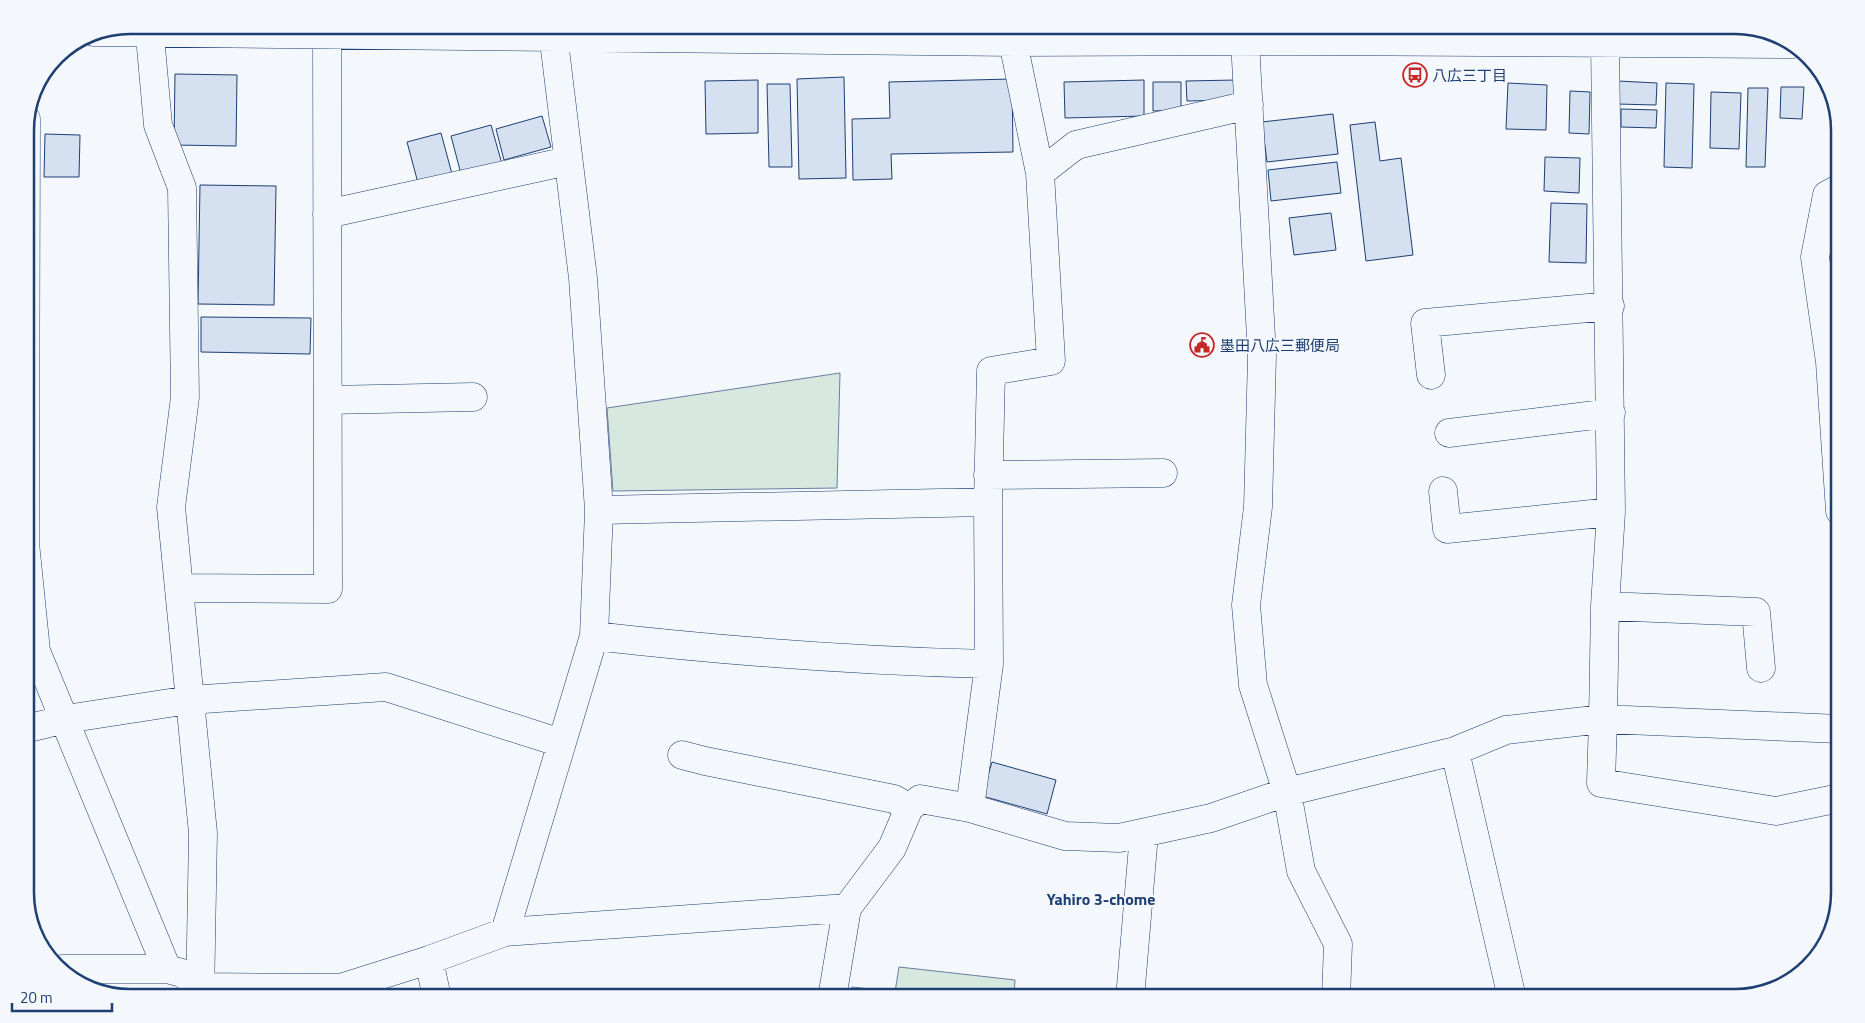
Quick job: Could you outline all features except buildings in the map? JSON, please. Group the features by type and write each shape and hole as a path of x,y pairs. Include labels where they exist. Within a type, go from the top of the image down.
{"street":[{"path":"150,34 158,125 182,188 185,397 171,507 203,833 200,989"},
{"path":"298,34 384,34"},
{"path":"505,932 594,636 599,510 583,278 553,34"},
{"path":"678,34 1013,42 1296,34"},
{"path":"1400,34 1609,37 1776,43"},
{"path":"179,588 328,590 327,35"},
{"path":"1262,35 1249,104 1262,356 1258,506 1246,605 1253,685 1287,792 1301,871 1338,944 1336,989"},
{"path":"1609,37 1611,512 1605,606 1601,783 1776,812 1831,800"},
{"path":"970,808 989,664 988,489 991,371 1051,361 1040,173 1013,42"},
{"path":"1040,173 1076,146 1249,104"},
{"path":"327,214 568,161"},
{"path":"1831,193 1827,195 1815,257 1831,340"},
{"path":"1431,375 1425,323 1610,306"},
{"path":"328,400 473,397"},
{"path":"1449,433 1611,413"},
{"path":"599,510 988,489 1163,473"},
{"path":"1443,491 1447,529 1611,512"},
{"path":"1605,606 1756,612 1761,668"},
{"path":"594,636 717,650 848,660 989,664"},
{"path":"34,654 66,719 167,969"},
{"path":"34,727 66,719 189,700 386,687 561,743"},
{"path":"834,989 847,908 892,848 909,808 920,799 970,808 1065,836 1118,838 1144,834 1211,818 1287,792 1455,751 1506,730 1603,719 1831,729"},
{"path":"1455,751 1510,989"},
{"path":"682,754 704,761 894,798 909,808"},
{"path":"1131,989 1144,834"},
{"path":"312,989 340,988 429,960 505,932 847,908"},
{"path":"429,960 436,989"},
{"path":"70,969 167,969 182,973 196,989"}],"shaded area":[{"path":"840,373 837,488 613,491 607,408"},
{"path":"899,967 1015,980 1014,989 895,989"},
{"path":"852,987 869,989 851,989"}],"place":[{"name":"八広三丁目","path":"1415,75"},
{"name":"墨田八広三郵便局","path":"1202,345"}],"district":[{"name":"Yahiro 3-chome","path":"1101,899"}]}
